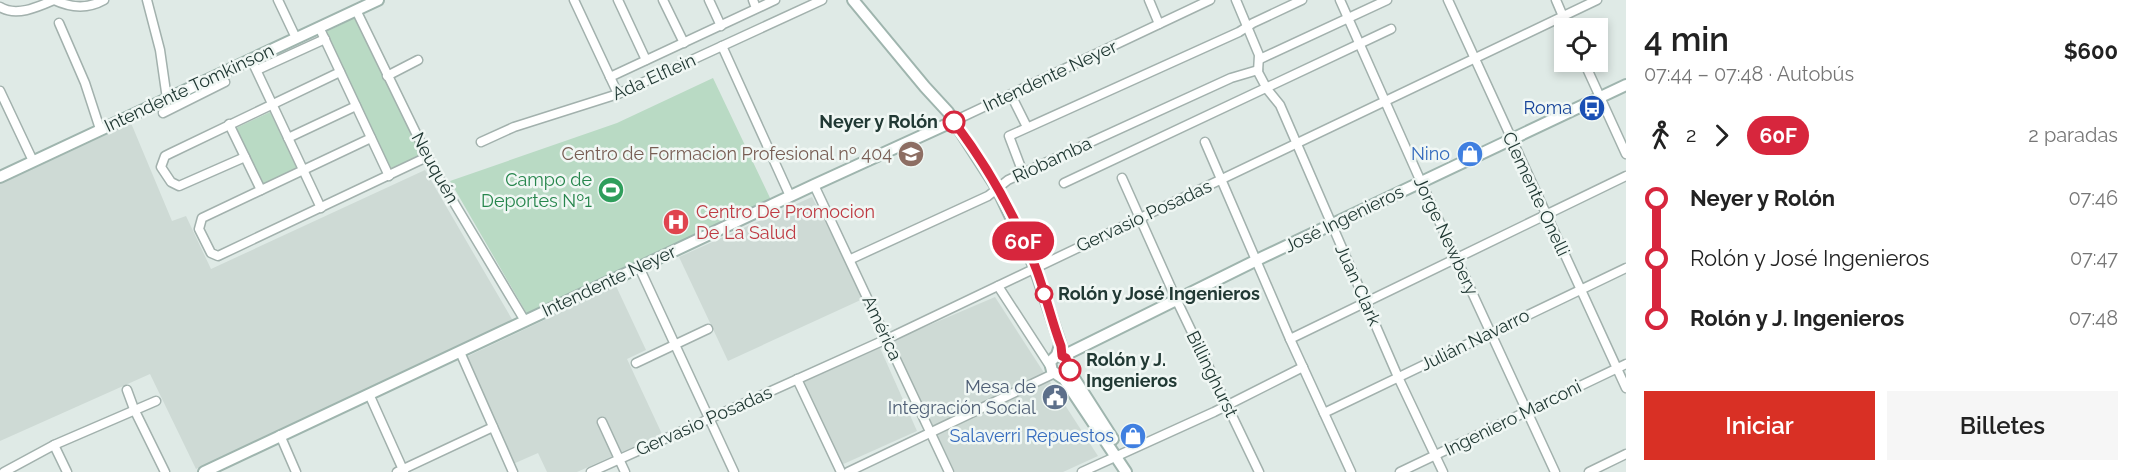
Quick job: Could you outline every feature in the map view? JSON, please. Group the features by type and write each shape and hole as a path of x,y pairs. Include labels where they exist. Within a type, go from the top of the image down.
{"street":[{"path":"0,7 6,11 19,11 54,0 81,7 104,0"},
{"path":"147,0 160,50 161,108 225,82"},
{"path":"278,0 296,38"},
{"name":"Intendente Tomkinson","path":"0,177 100,129 161,108 251,59 378,0"},
{"path":"574,0 618,94"},
{"path":"618,0 646,60"},
{"path":"663,0 684,43"},
{"path":"709,0 721,26"},
{"path":"610,77 721,26 755,4 775,0"},
{"name":"Ada Elflein","path":"481,142 514,128 618,94 722,46 804,4 822,0"},
{"path":"853,0 954,121 998,188 1035,268 1062,356 1119,454 1126,472"},
{"path":"1149,0 1159,24"},
{"name":"Intendente Neyer","path":"204,472 1210,0"},
{"path":"1236,0 1260,59 1258,70"},
{"path":"1023,173 1009,136 1302,0"},
{"name":"Jorge Newbery","path":"1340,0 1384,101 1555,472"},
{"path":"1260,59 1386,0"},
{"name":"Clemente Onelli","path":"1448,0 1626,388"},
{"path":"1556,0 1563,16"},
{"name":"Gervasio Posadas","path":"591,472 887,339 1597,0"},
{"name":"Neuquén","path":"356,10 427,157 525,321"},
{"path":"60,22 83,77 100,129"},
{"path":"319,27 389,176"},
{"path":"1064,183 1391,29"},
{"path":"256,70 325,39"},
{"path":"722,46 790,196"},
{"path":"251,59 321,208"},
{"path":"387,76 418,60"},
{"name":"Juan Clark","path":"1258,70 1267,89 1280,105 1398,377 1443,472"},
{"name":"Riobamba","path":"850,259 988,196 1008,180 1023,173 1231,78 1258,70"},
{"path":"244,157 179,186 171,182 161,165 165,156 340,72"},
{"path":"1588,72 1626,154"},
{"name":"José Ingenieros","path":"1054,371 1066,370 1062,356 1626,85"},
{"path":"0,91 33,161"},
{"path":"1011,95 1027,127"},
{"path":"288,138 356,106"},
{"path":"229,124 261,190"},
{"path":"371,138 202,218 199,229 211,253 218,256 427,157"},
{"path":"1205,142 1290,339 1351,472"},
{"path":"1290,339 1626,176"},
{"name":"Billinghurst","path":"1122,178 1177,301 1259,472"},
{"name":"América","path":"814,184 950,472"},
{"path":"639,267 734,472"},
{"name":"Julián Navarro","path":"1324,413 1626,268"},
{"path":"998,286 1054,371 1134,472"},
{"path":"636,363 708,329"},
{"path":"460,352 513,472"},
{"path":"1054,371 1052,358 1062,356"},
{"name":"Ingeniero Marconi","path":"1400,472 1626,364"},
{"path":"1082,472 1228,405 1303,367"},
{"path":"848,472 1054,371"},
{"path":"797,379 841,472"},
{"path":"127,390 165,472"},
{"path":"369,394 401,471 493,427"},
{"path":"4,472 54,445 156,401"},
{"path":"602,422 625,472"},
{"path":"280,435 296,472"},
{"path":"54,445 67,472"},
{"path":"1589,472 1626,454"}],"shaded area":[{"path":"131,123 172,221 186,216 211,269 425,170 513,321 196,469 150,374 0,441 0,184"},
{"path":"812,197 865,298 728,361 679,257"},
{"path":"616,286 646,350 627,359 662,434 577,472 547,472 538,453 513,464 462,359"},
{"path":"995,297 1098,456 1063,472 955,472 892,341"},
{"path":"880,348 917,431 839,466 801,383"}],"green space":[{"path":"356,17 422,155 391,170 326,32"},
{"name":"Campo de Deportes Nº1","path":"713,78 771,200 527,314 450,181 617,123"},
{"path":"270,112 297,168 263,184 236,128"}],"bus line":[{"name":"60F","path":"954,122 998,188 1018,230 1039,278 1061,346 1062,356 1066,358 1070,370"}],"place":[{"name":"Roma","path":"1592,108"},
{"name":"Neyer y Rolón","path":"954,122"},
{"name":"Centro de Formacion Profesional nº 404","path":"911,154"},
{"name":"Nino","path":"1470,154"},
{"name":"Campo de Deportes Nº1","path":"611,190"},
{"name":"Centro De Promocion De La Salud","path":"676,222"},
{"name":"Rolón y José Ingenieros","path":"1044,294"},
{"name":"Rolón y J. Ingenieros","path":"1070,370"},
{"name":"Mesa de Integración Social","path":"1055,397"},
{"name":"Salaverri Repuestos","path":"1133,436"}]}
